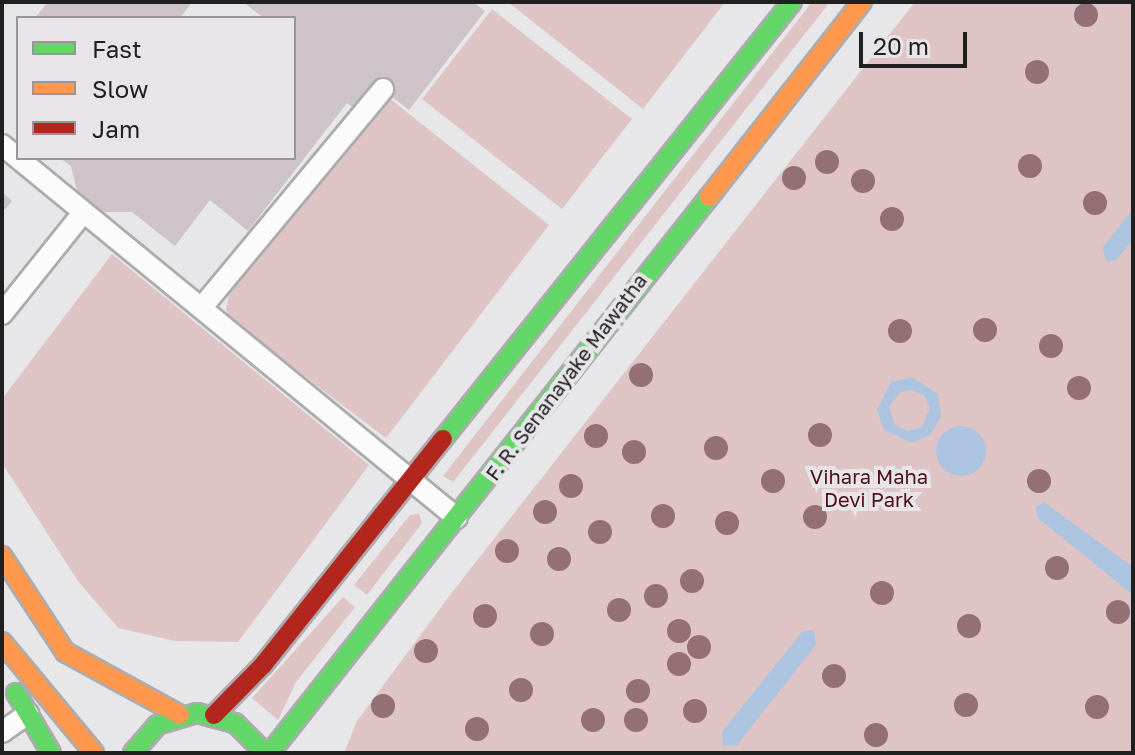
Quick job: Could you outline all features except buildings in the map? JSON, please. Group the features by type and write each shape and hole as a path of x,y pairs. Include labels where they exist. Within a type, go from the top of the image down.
{"main road":[{"path":"214,715 263,665 407,479 792,2"},
{"name":"F. R. Senanayake Mawatha","path":"267,753 457,518 720,175 862,2"},
{"path":"2,556 44,627 65,652 180,715"},
{"path":"2,642 94,753"},
{"path":"2,668 51,753"},
{"path":"133,753 157,725 180,715 214,715 235,723 267,753"}],"lane":[{"path":"203,306 383,89"},
{"path":"20,160 203,306 457,518"},
{"path":"2,314 83,213"},
{"path":"2,732 28,714"}],"green space":[{"path":"508,2 725,2 643,109"},
{"path":"812,2 830,2 453,482 443,476"},
{"name":"Vihara Maha Devi Park","path":"915,2 1133,2 1133,753 344,753 357,721 450,595"},
{"path":"492,9 632,119 562,209 422,99"},
{"path":"384,94 549,225 386,438 231,321 226,309 229,295"},
{"path":"112,254 369,465 238,642 175,641 118,628 78,581 2,463 2,399"},
{"path":"419,514 422,523 367,595 354,585 410,515"},
{"path":"343,597 355,607 296,682 278,720 252,698"}],"water":[{"path":"1133,209 1133,240 1116,260 1107,262 1102,248"},
{"path":"912,377 938,394 941,416 931,434 912,443 884,430 877,410 891,382","holes":["912,390 924,395 930,408 922,427 908,431 895,425 889,407 900,392"]},
{"path":"961,426 979,433 986,451 979,469 961,476 943,469 936,451 943,433"},
{"path":"1044,502 1133,567 1133,595 1038,518 1035,507"},
{"path":"814,630 816,645 737,745 723,746 722,732 802,632"}],"traffic: fast":[{"path":"443,439 792,2"},
{"path":"270,753 709,197"},
{"path":"16,693 51,753"},
{"path":"133,753 157,725 197,713 235,723 265,753"}],"traffic: slow":[{"path":"709,197 862,2"},
{"path":"2,556 65,652 180,715"},
{"path":"2,642 94,753"}],"traffic: jam":[{"path":"214,715 263,665 443,439"}]}
